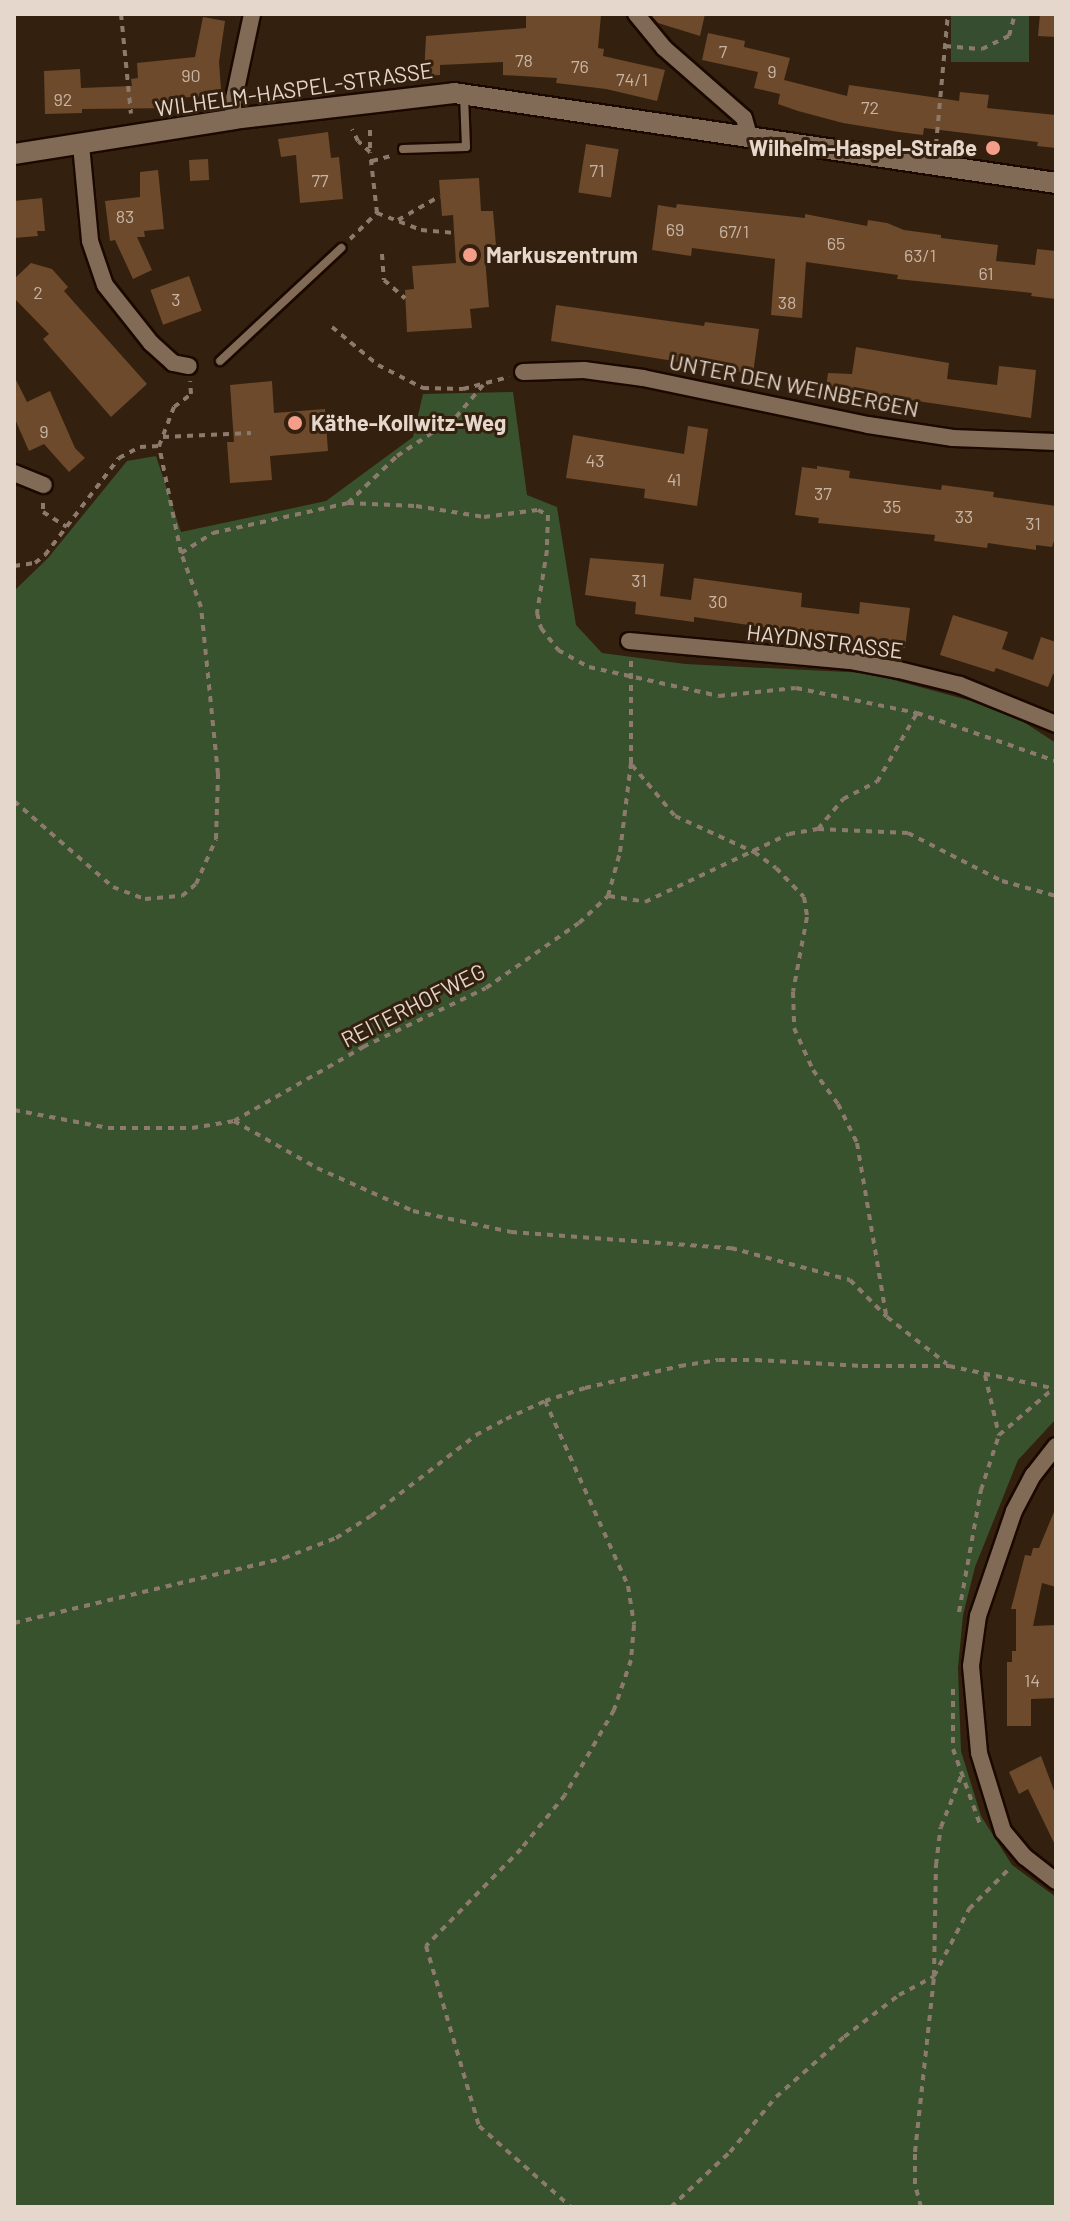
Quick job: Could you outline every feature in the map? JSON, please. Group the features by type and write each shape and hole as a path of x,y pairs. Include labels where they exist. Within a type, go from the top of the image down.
{"street":[{"path":"234,119 233,103 252,14"},
{"path":"636,14 673,56 744,118 750,139"},
{"name":"WILHELM-HASPEL-STRASSE","path":"14,154 401,96 464,94 1056,183"},
{"path":"81,145 90,241 105,285 151,343 173,363 189,366"},
{"name":"UNTER DEN WEINBERGEN","path":"523,372 584,370 953,438 1056,442"},
{"path":"14,473 44,485"},
{"name":"HAYDNSTRASSE","path":"629,641 850,661 899,670 960,685 1056,724"},
{"path":"1056,1446 1033,1475 1014,1511 978,1616 971,1666 979,1753 1003,1831 1025,1857 1056,1881"}],"lane":[{"path":"403,149 466,147 464,94"},
{"path":"220,361 341,248"}],"path":[{"path":"121,14 133,135"},
{"path":"934,167 948,14"},
{"path":"945,46 982,49 1009,36 1015,14"},
{"path":"352,129 358,141 370,152"},
{"path":"370,130 377,213"},
{"path":"372,161 389,158"},
{"path":"398,220 440,196"},
{"path":"377,213 421,230 454,233"},
{"path":"341,248 377,213"},
{"path":"382,254 384,280 405,298"},
{"path":"332,327 378,365 423,388 483,385 523,372"},
{"path":"14,801 113,887 145,899 168,900 182,896 196,884 216,839 218,774 201,607 181,553 159,446 174,407 191,394 189,366"},
{"path":"352,502 397,456 456,417 483,385"},
{"path":"163,437 251,433"},
{"path":"14,566 35,563 67,527 119,458 140,447 159,446"},
{"path":"44,485 43,512 67,527"},
{"path":"181,553 213,533 352,502 416,506 484,517 538,510 548,515 547,550 537,613 541,628 558,650 572,660 632,678 719,696 796,688 917,713 1056,761"},
{"path":"629,641 631,763 620,852 608,896 645,902 789,834 818,829 908,833 1002,881 1056,896"},
{"path":"818,829 843,799 877,782 917,713"},
{"path":"631,763 675,816 754,852 776,868 804,897 807,917 796,966 794,1028 813,1070 838,1104 857,1143 887,1317"},
{"name":"REITERHOFWEG","path":"14,1110 108,1128 192,1128 234,1121 363,1047 486,988 579,923 608,896"},
{"path":"234,1121 317,1168 413,1211 511,1232 731,1248 850,1280 887,1317 949,1366"},
{"path":"14,1623 270,1562 336,1538 371,1516 476,1435 545,1401 585,1388 719,1360 949,1366 1056,1388"},
{"path":"985,1375 999,1435 1056,1388"},
{"path":"545,1401 628,1586 634,1625 631,1660 614,1710 565,1795 521,1849 426,1946 479,2126 571,2207"},
{"path":"921,2207 915,2184 915,2152 934,1976 936,1865 941,1827 962,1774"},
{"path":"671,2207 730,2152 776,2097 832,2047 899,1995 934,1976 969,1909 1011,1867"}],"green space":[{"path":"951,14 1029,14 1029,62 951,62"},
{"path":"513,392 527,495 557,507 576,625 602,653 685,664 868,673 1005,710 1056,743 1056,1419 1018,1460 975,1567 963,1615 958,1668 961,1751 981,1816 1012,1865 1056,1897 1056,2207 14,2207 14,591 48,558 127,461 156,456 181,532 326,501 413,437 423,394"}],"building":[{"path":"526,14 601,15 598,48 604,49 603,56 665,70 657,101 606,89 556,83 557,78 503,75 503,62 440,65 440,75 424,76 426,36 526,28"},
{"path":"650,14 705,14 700,36 658,23"},
{"path":"1040,14 1056,14 1056,37 1038,36"},
{"path":"203,17 225,21 219,62 221,89 204,91 205,96 177,98 178,108 82,109 82,113 45,114 44,71 80,69 81,88 132,86 131,79 138,78 137,63 195,57"},
{"path":"708,33 745,41 744,47 790,58 784,80 847,96 849,85 959,101 960,92 989,95 987,108 1056,115 1056,148 1037,146 1038,142 924,128 923,135 899,132 843,123 798,111 778,104 780,94 754,88 758,72 702,60"},
{"path":"328,132 331,158 339,157 343,199 300,203 296,155 281,157 278,139"},
{"path":"586,144 619,149 611,198 578,192"},
{"path":"208,159 209,180 190,181 189,160"},
{"path":"158,170 164,229 144,231 145,237 137,237 152,270 133,279 115,240 110,241 105,201 140,197 140,172"},
{"name":"Markuszentrum","path":"479,178 481,211 493,211 496,245 484,246 489,307 470,309 472,328 407,332 405,290 414,289 412,266 456,263 453,215 442,216 439,180"},
{"path":"42,198 45,231 37,231 38,236 14,238 14,201"},
{"path":"677,204 805,218 805,214 867,226 868,220 887,223 904,230 941,235 941,238 998,245 996,261 1035,265 1037,249 1056,251 1056,299 1031,296 1032,293 897,279 898,275 806,262 802,318 771,315 775,259 692,248 691,256 652,250 658,205 676,208"},
{"path":"31,263 52,269 68,287 64,291 147,384 111,417 43,339 49,334 14,298 14,279"},
{"path":"189,276 202,311 163,325 150,290"},
{"path":"556,305 704,326 705,322 759,329 753,374 551,341"},
{"path":"856,347 949,363 947,379 997,385 999,366 1036,370 1031,418 897,398 897,403 825,394 828,373 852,374"},
{"path":"14,376 27,402 50,391 75,448 85,458 69,472 44,444 29,451 14,417"},
{"path":"272,381 274,413 325,409 328,451 270,456 272,480 230,483 227,442 234,442 230,385"},
{"path":"688,426 708,429 697,506 644,498 645,489 566,478 573,435 684,454"},
{"path":"817,466 850,471 849,478 941,490 942,485 994,492 993,497 1056,506 1056,535 1052,547 1036,545 1036,550 988,543 987,548 934,541 935,535 818,523 819,518 795,515 802,467 817,469"},
{"path":"590,558 664,564 660,596 691,600 694,578 802,593 801,607 859,614 860,602 910,608 905,648 694,617 694,622 635,614 636,602 585,595"},
{"path":"953,615 1008,632 1002,649 1033,660 1041,637 1056,642 1056,675 1053,674 1048,687 996,668 994,672 940,655"},
{"path":"1056,1507 1056,1587 1042,1583 1033,1626 1056,1625 1056,1698 1031,1699 1031,1726 1007,1726 1007,1662 1012,1662 1012,1651 1016,1651 1016,1609 1011,1609 1025,1555 1031,1556 1033,1548 1039,1548"},
{"path":"1041,1756 1056,1796 1056,1847 1028,1789 1019,1794 1009,1772"}],"place":[{"name":"Wilhelm-Haspel-Straße","path":"993,148"},
{"name":"Markuszentrum","path":"470,255"},
{"name":"Käthe-Kollwitz-Weg","path":"295,423"}]}
